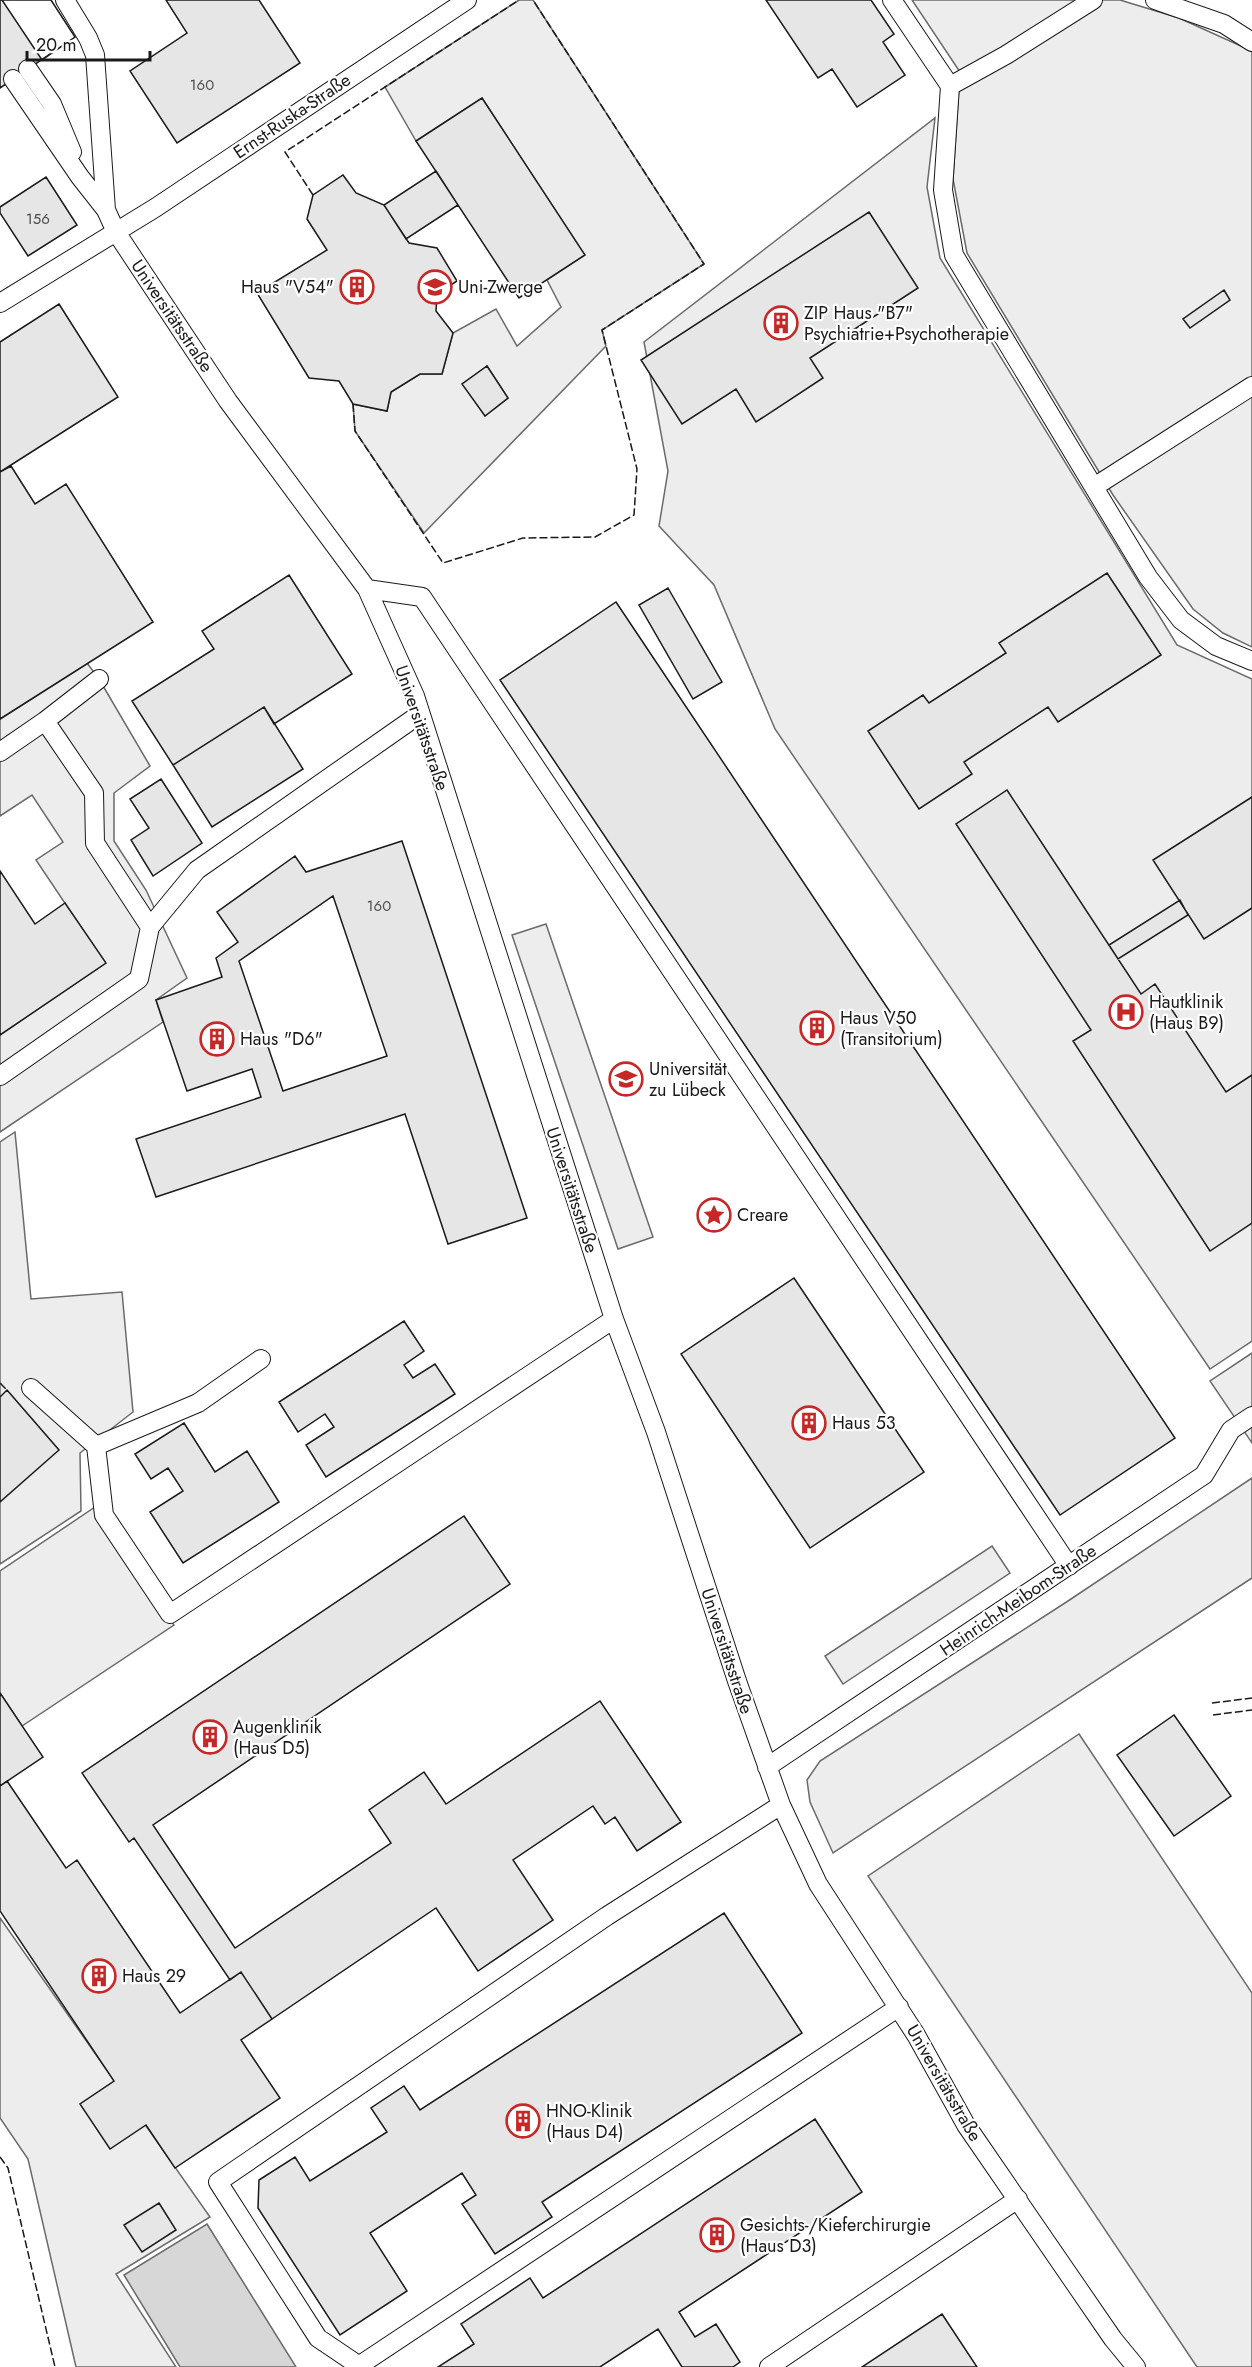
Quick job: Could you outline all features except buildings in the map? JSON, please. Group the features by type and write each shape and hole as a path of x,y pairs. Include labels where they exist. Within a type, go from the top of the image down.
{"lane":[{"name":"Universitätsstraße","path":"65,0 88,38 95,55 106,210 116,232 228,401 368,589 415,696 614,1319 656,1432 781,1805 818,1884 899,2007 966,2125 1107,2330 1136,2367"},
{"name":"Ernst-Ruska-Straße","path":"0,303 116,232 467,0"},
{"path":"892,0 950,86 943,190 954,255 1148,577 1181,620 1215,646 1252,661"},
{"path":"950,86 1006,55 1093,0"},
{"path":"1155,0 1224,24 1252,42"},
{"path":"20,74 52,104 89,191 106,210"},
{"path":"1094,487 1252,386"},
{"path":"368,589 422,597 1069,1566"},
{"path":"0,752 99,678"},
{"path":"0,1076 139,979 150,927 197,870 420,714"},
{"path":"45,720 94,793 95,843 150,927"},
{"path":"32,1388 96,1446 104,1515 170,1614 614,1319"},
{"path":"96,1446 198,1403 261,1359"},
{"name":"Heinrich-Meibom-Straße","path":"767,1767 1204,1475 1231,1430 1252,1416"},
{"path":"781,1805 607,1916 218,2182 318,2338 360,2366 899,2007"},
{"path":"769,2367 1018,2199"}],"shaded area":[{"path":"519,0 533,0 704,264 602,330 606,346 424,533 355,431 353,404 387,411 391,392 420,374 442,374 453,333 496,309 517,346 561,307 547,280 584,255 482,98 416,141 385,87","holes":["487,366 508,398 485,416 463,384"]},
{"path":"912,0 1120,0 1179,18 1252,51 1252,647 1223,633 1193,609 1113,495 967,253 953,179 960,72"},
{"path":"935,118 927,187 940,258 1177,645 1252,679 1252,1341 1210,1369 775,729 714,585 659,526 668,471 644,342"},
{"path":"87,663 99,679 150,766 114,793 114,841 146,890 187,978 156,1000 163,1022 0,1132 0,1035 105,963 36,860 63,842 32,795 0,816 0,719"},
{"path":"546,924 653,1237 618,1249 512,935"},
{"path":"15,1132 31,1299 122,1292 133,1412 80,1453 81,1511 0,1564 0,1142"},
{"path":"1252,1353 1252,1443 1210,1381"},
{"path":"1252,1478 1252,1578 833,1853 810,1802 807,1780 820,1761 1068,1601"},
{"path":"95,1507 174,1625 22,1726 0,1693 0,1571"},
{"path":"992,1546 1010,1573 843,1684 825,1656"},
{"path":"1079,1734 1252,1993 1252,2367 1197,2367 868,1876"},
{"path":"0,1918 210,2217 116,2274 176,2367 76,2367 28,2159 0,2118"},
{"path":"207,2224 296,2367 180,2367 124,2275"}],"fence":[{"path":"313,195 285,152 519,0"},
{"path":"353,404 355,431 443,563 523,538 595,537 634,515 637,469 602,330 704,264 533,0"},
{"path":"0,1383 7,1390"},
{"path":"1212,1703 1252,1698"},
{"path":"1213,1715 1252,1710"},
{"path":"0,2157 8,2168 55,2367"}],"place":[{"name":"Haus \"V54\"","path":"357,287"},
{"name":"Uni-Zwerge","path":"435,287"},
{"name":"ZIP Haus \"B7\" Psychiatrie+Psychotherapie","path":"781,323"},
{"name":"Hautklinik (Haus B9)","path":"1126,1012"},
{"name":"Haus V50 (Transitorium)","path":"817,1028"},
{"name":"Haus \"D6\"","path":"217,1039"},
{"name":"Universität zu Lübeck","path":"626,1079"},
{"name":"Creare","path":"714,1215"},
{"name":"Haus 53","path":"809,1423"},
{"name":"Augenklinik (Haus D5)","path":"210,1737"},
{"name":"Haus 29","path":"99,1976"},
{"name":"HNO-Klinik (Haus D4)","path":"523,2121"},
{"name":"Gesichts-/Kieferchirurgie (Haus D3)","path":"717,2235"}]}
